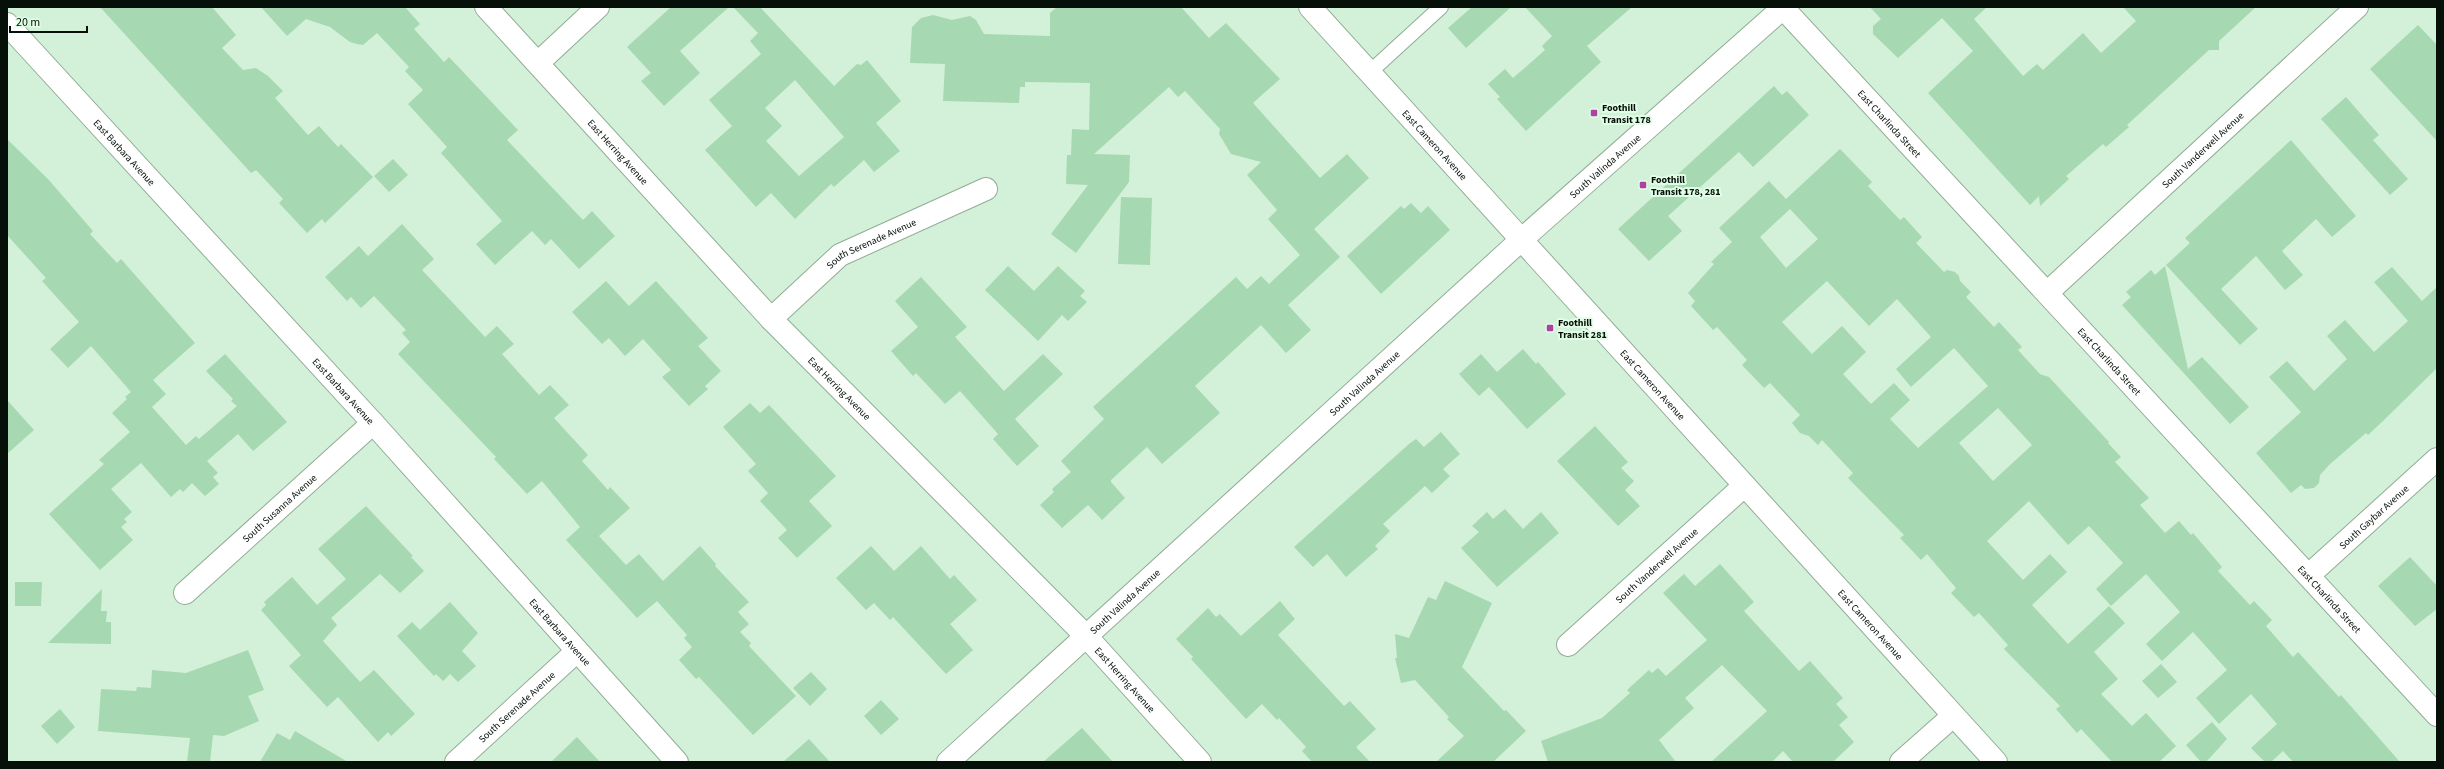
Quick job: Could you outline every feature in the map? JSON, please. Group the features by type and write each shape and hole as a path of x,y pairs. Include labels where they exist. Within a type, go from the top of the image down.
{"street":[{"name":"East Herring Avenue","path":"486,7 771,319 1086,636 1200,762"},
{"path":"538,63 598,7"},
{"name":"East Cameron Avenue","path":"1310,7 1996,762"},
{"name":"East Charlinda Street","path":"1783,7 2310,575 2437,715"},
{"name":"South Valinda Avenue","path":"948,762 1521,240 1783,7"},
{"name":"South Vanderwell Avenue","path":"2048,292 2357,7"},
{"name":"East Barbara Avenue","path":"7,24 373,423 677,762"},
{"name":"South Serenade Avenue","path":"771,319 840,255 986,189"},
{"name":"South Susanna Avenue","path":"185,593 373,423"},
{"name":"South Gaybar Avenue","path":"2310,575 2437,459"},
{"name":"South Vanderwell Avenue","path":"1568,645 1744,486"},
{"name":"South Serenade Avenue","path":"456,762 577,651"},
{"path":"1901,762 1953,716"}],"lane":[{"path":"1370,72 1441,7"}],"building":[{"path":"100,7 212,7 236,35 222,48 243,70 256,68 268,76 283,91 275,98 308,135 319,126 338,147 341,144 373,177 325,223 322,219 307,233 279,203 283,199 256,170 251,173"},
{"path":"261,7 405,7 420,24 414,29 444,62 449,57 518,130 507,140 583,220 592,211 615,236 579,269 551,239 545,245 532,231 495,265 476,244 502,221 441,153 447,147 408,104 423,90 405,71 409,67 377,33 363,45 357,44 350,42 330,27 306,19 287,36"},
{"path":"671,7 729,7 680,51 700,73 664,106 641,81 651,73 627,47"},
{"path":"733,7 760,7 834,86 857,64 861,65 867,60 901,101 876,123 900,151 874,172 864,160 834,187 831,184 795,219 771,193 756,207 705,150 732,126 709,100 761,54 750,41 758,33","holes":["795,80 844,137 799,176 766,141 782,126 765,108"]},
{"path":"1057,7 1181,7 1209,38 1226,23 1280,79 1253,103 1320,178 1347,154 1369,178 1314,229 1340,257 1288,305 1311,330 1286,353 1261,325 1195,386 1220,413 1162,464 1147,447 1111,480 1111,482 1125,498 1102,520 1088,505 1062,528 1040,505 1054,492 1052,489 1071,472 1061,461 1104,419 1093,407 1236,277 1247,289 1261,276 1269,284 1300,255 1268,219 1277,210 1247,175 1261,162 1231,154 1219,134 1220,129 1185,91 1178,97 1169,87 1094,154 1130,155 1129,182 1076,253 1051,234 1088,185 1066,184 1067,155 1071,155 1072,129 1089,130 1090,83 1025,82 1025,87 1020,87 1019,103 943,101 945,64 910,63 912,27 921,18 933,15 952,20 970,16 976,20 984,34 1050,36 1050,13"},
{"path":"1472,7 1511,7 1466,48 1448,28"},
{"path":"1525,7 1632,7 1587,46 1601,62 1526,131 1497,99 1500,97 1488,84 1505,69 1513,78 1545,50 1542,46 1552,36"},
{"path":"1870,7 1987,7 1974,19 2023,76 2037,64 2043,70 2083,33 2101,53 2136,21 2123,7 2256,7 2219,41 2219,50 2209,50 2127,125 2129,127 2106,147 2103,144 2066,176 2069,179 2040,206 2039,196 2030,205 1928,93 1973,51 1942,18 1898,58 1873,34 1873,26 1881,19"},
{"path":"2418,25 2437,45 2437,141 2370,69"},
{"path":"1774,86 1782,95 1787,91 1809,115 1753,167 1739,152 1668,216 1682,231 1649,261 1618,229"},
{"path":"2346,97 2379,135 2373,140 2408,179 2390,195 2321,119"},
{"path":"7,139 48,179 93,231 90,234 117,263 121,259 195,343 153,380 166,394 152,407 186,445 196,436 199,439 237,406 231,401 233,399 206,371 225,354 287,422 253,451 238,434 207,461 218,473 213,477 219,484 205,496 192,483 183,492 180,489 171,497 141,463 111,489 132,512 124,519 127,522 121,527 133,540 100,570 49,514 104,464 99,460 130,432 112,413 127,399 125,397 131,392 91,346 68,368 50,349 79,322 42,281 46,278 7,235"},
{"path":"2291,140 2356,216 2332,237 2316,219 2282,251 2303,275 2285,290 2256,256 2221,289 2258,329 2240,345 2166,265 2190,243 2185,238"},
{"path":"1840,149 1872,182 1868,186 1900,220 1904,217 1922,237 1916,243 1944,272 1947,270 1955,272 1959,276 1960,281 1971,292 1966,297 1994,327 1999,322 2022,347 2018,350 2040,374 2049,377 2109,442 2108,443 2121,457 2115,462 2149,498 2140,505 2165,533 2179,521 2191,535 2193,533 2222,567 2218,571 2250,605 2254,601 2272,620 2266,626 2293,657 2298,652 2339,697 2341,695 2400,762 2293,762 2283,751 2271,762 2265,762 2251,748 2277,724 2251,694 2219,724 2196,698 2227,670 2193,632 2162,661 2146,644 2180,612 2146,574 2111,606 2096,589 2123,563 2089,526 2068,545 2029,501 1987,541 2023,580 2050,554 2067,572 2032,605 2068,644 2109,606 2125,623 2094,652 2118,679 2101,694 2132,726 2146,713 2176,746 2159,762 2112,762 2081,729 2077,733 2056,709 2060,706 2004,649 2008,645 1979,613 1974,617 1951,593 1956,588 1927,554 1921,560 1900,538 1904,535 1848,478 1853,473 1822,440 1818,445 1809,436 1800,433 1792,423 1800,415 1770,383 1764,388 1742,365 1747,360 1717,327 1713,330 1691,306 1695,301 1688,293 1714,264 1711,262 1732,242 1719,228 1769,181 1786,199","holes":["1790,209 1818,239 1786,268 1760,237","1827,281 1869,326 1897,299 1931,337 1896,369 1911,387 1954,348 1988,386 1918,448 1890,419 1910,400 1894,383 1871,404 1843,374 1866,352 1842,326 1812,354 1782,322","1998,408 2032,445 1993,481 1959,443"]},
{"path":"393,159 408,175 389,192 374,176"},
{"path":"1121,197 1152,198 1150,265 1118,264"},
{"path":"1411,203 1421,213 1428,206 1450,230 1381,294 1347,256 1401,206 1404,209"},
{"path":"402,224 434,259 422,270 485,337 497,326 514,344 502,354 539,395 550,385 569,405 554,418 588,455 582,461 608,490 610,487 630,508 599,536 626,565 639,554 663,581 700,546 716,564 715,566 749,602 738,612 749,624 740,632 751,643 749,646 796,696 753,735 699,677 696,679 679,660 692,647 684,638 687,635 657,601 637,618 566,540 580,527 542,481 527,494 494,459 496,457 398,354 410,342 402,333 406,330 374,296 361,308 351,297 347,301 325,277 359,246 368,256"},
{"path":"1008,266 1034,291 1058,266 1085,291 1080,296 1087,302 1068,321 1062,315 1038,341 985,290"},
{"path":"2165,266 2188,369 2202,357 2249,407 2230,424 2122,305 2131,297 2126,292 2151,270 2155,275"},
{"path":"2392,267 2422,301 2437,287 2437,368 2368,435 2366,433 2329,465 2320,475 2319,483 2314,488 2305,489 2301,485 2291,493 2256,453 2301,412 2269,377 2287,361 2314,391 2347,359 2327,336 2345,320 2374,352 2408,321 2374,282"},
{"path":"921,277 967,327 955,337 1004,391 1043,354 1063,374 1015,419 1039,446 1017,466 993,439 998,434 960,391 945,404 916,373 913,376 891,351 918,327 895,301"},
{"path":"606,281 629,306 656,281 708,338 698,346 721,371 705,386 708,389 689,406 662,377 671,370 643,339 625,356 609,338 602,344 572,312"},
{"path":"1523,349 1536,364 1538,362 1566,394 1527,429 1489,387 1479,396 1459,374 1481,354 1497,372"},
{"path":"7,400 34,430 7,454"},
{"path":"750,403 760,413 769,405 836,476 809,501 832,526 797,558 778,538 787,530 760,501 768,493 748,471 756,464 723,427"},
{"path":"1595,426 1628,462 1621,468 1634,481 1625,490 1640,506 1618,526 1557,461"},
{"path":"1441,432 1460,454 1443,469 1450,476 1432,493 1425,486 1383,524 1390,531 1375,546 1378,549 1346,577 1327,554 1313,567 1294,547 1409,444 1416,439 1424,447"},
{"path":"366,506 413,556 411,557 424,571 400,593 380,574 331,618 337,625 323,641 360,682 374,670 415,714 391,736 388,732 378,742 338,697 327,707 289,666 301,655 261,610 266,605 264,602 292,577 317,605 346,579 318,549"},
{"path":"1505,509 1523,529 1541,512 1559,533 1497,587 1461,548 1479,532 1472,526 1487,512 1493,519"},
{"path":"871,546 894,571 921,546 950,579 954,575 977,600 950,624 973,650 946,674 893,617 890,620 874,603 866,610 836,578"},
{"path":"2410,557 2437,586 2437,609 2415,626 2378,586"},
{"path":"1720,564 1754,602 1744,611 1799,671 1810,661 1843,698 1836,704 1848,717 1839,725 1854,742 1833,762 1793,762 1783,751 1772,762 1711,762 1767,711 1722,665 1685,698 1694,708 1659,740 1676,762 1548,762 1541,741 1602,718 1630,693 1627,690 1649,670 1652,673 1658,668 1666,676 1707,640 1663,593 1684,574 1695,586"},
{"path":"1445,581 1492,603 1462,667 1504,711 1506,710 1526,731 1493,762 1436,762 1464,736 1447,719 1449,717 1415,680 1401,683 1395,658 1397,658 1395,634 1409,638 1428,597 1436,600"},
{"path":"15,582 42,582 41,606 15,606"},
{"path":"102,589 101,611 107,611 106,622 111,622 111,644 48,643"},
{"path":"1280,601 1295,619 1278,635 1344,706 1350,701 1376,729 1356,747 1370,762 1312,762 1302,751 1306,747 1279,718 1277,720 1262,704 1246,719 1191,659 1193,657 1176,639 1208,608 1216,617 1220,614 1241,636"},
{"path":"450,602 478,633 462,651 476,666 458,682 450,674 443,681 436,674 434,676 397,636 412,622 420,630"},
{"path":"248,650 264,690 248,696 259,721 224,736 213,735 210,762 187,762 190,738 98,731 101,689 136,691 137,687 151,688 152,670 186,673"},
{"path":"2161,664 2177,682 2158,698 2142,681"},
{"path":"811,672 827,689 810,706 793,688"},
{"path":"881,700 899,719 881,735 864,716"},
{"path":"60,709 75,727 57,744 41,726"},
{"path":"2212,722 2227,739 2206,762 2201,762 2186,745"},
{"path":"1082,728 1113,762 1043,762"},
{"path":"295,731 348,762 260,762 277,733 290,740"},
{"path":"577,737 600,762 551,762"},
{"path":"809,739 830,762 783,762"}],"place":[{"name":"Foothill Transit 178","path":"1594,113"},
{"name":"Foothill Transit 178, 281","path":"1643,185"},
{"name":"Foothill Transit 281","path":"1550,328"}]}
